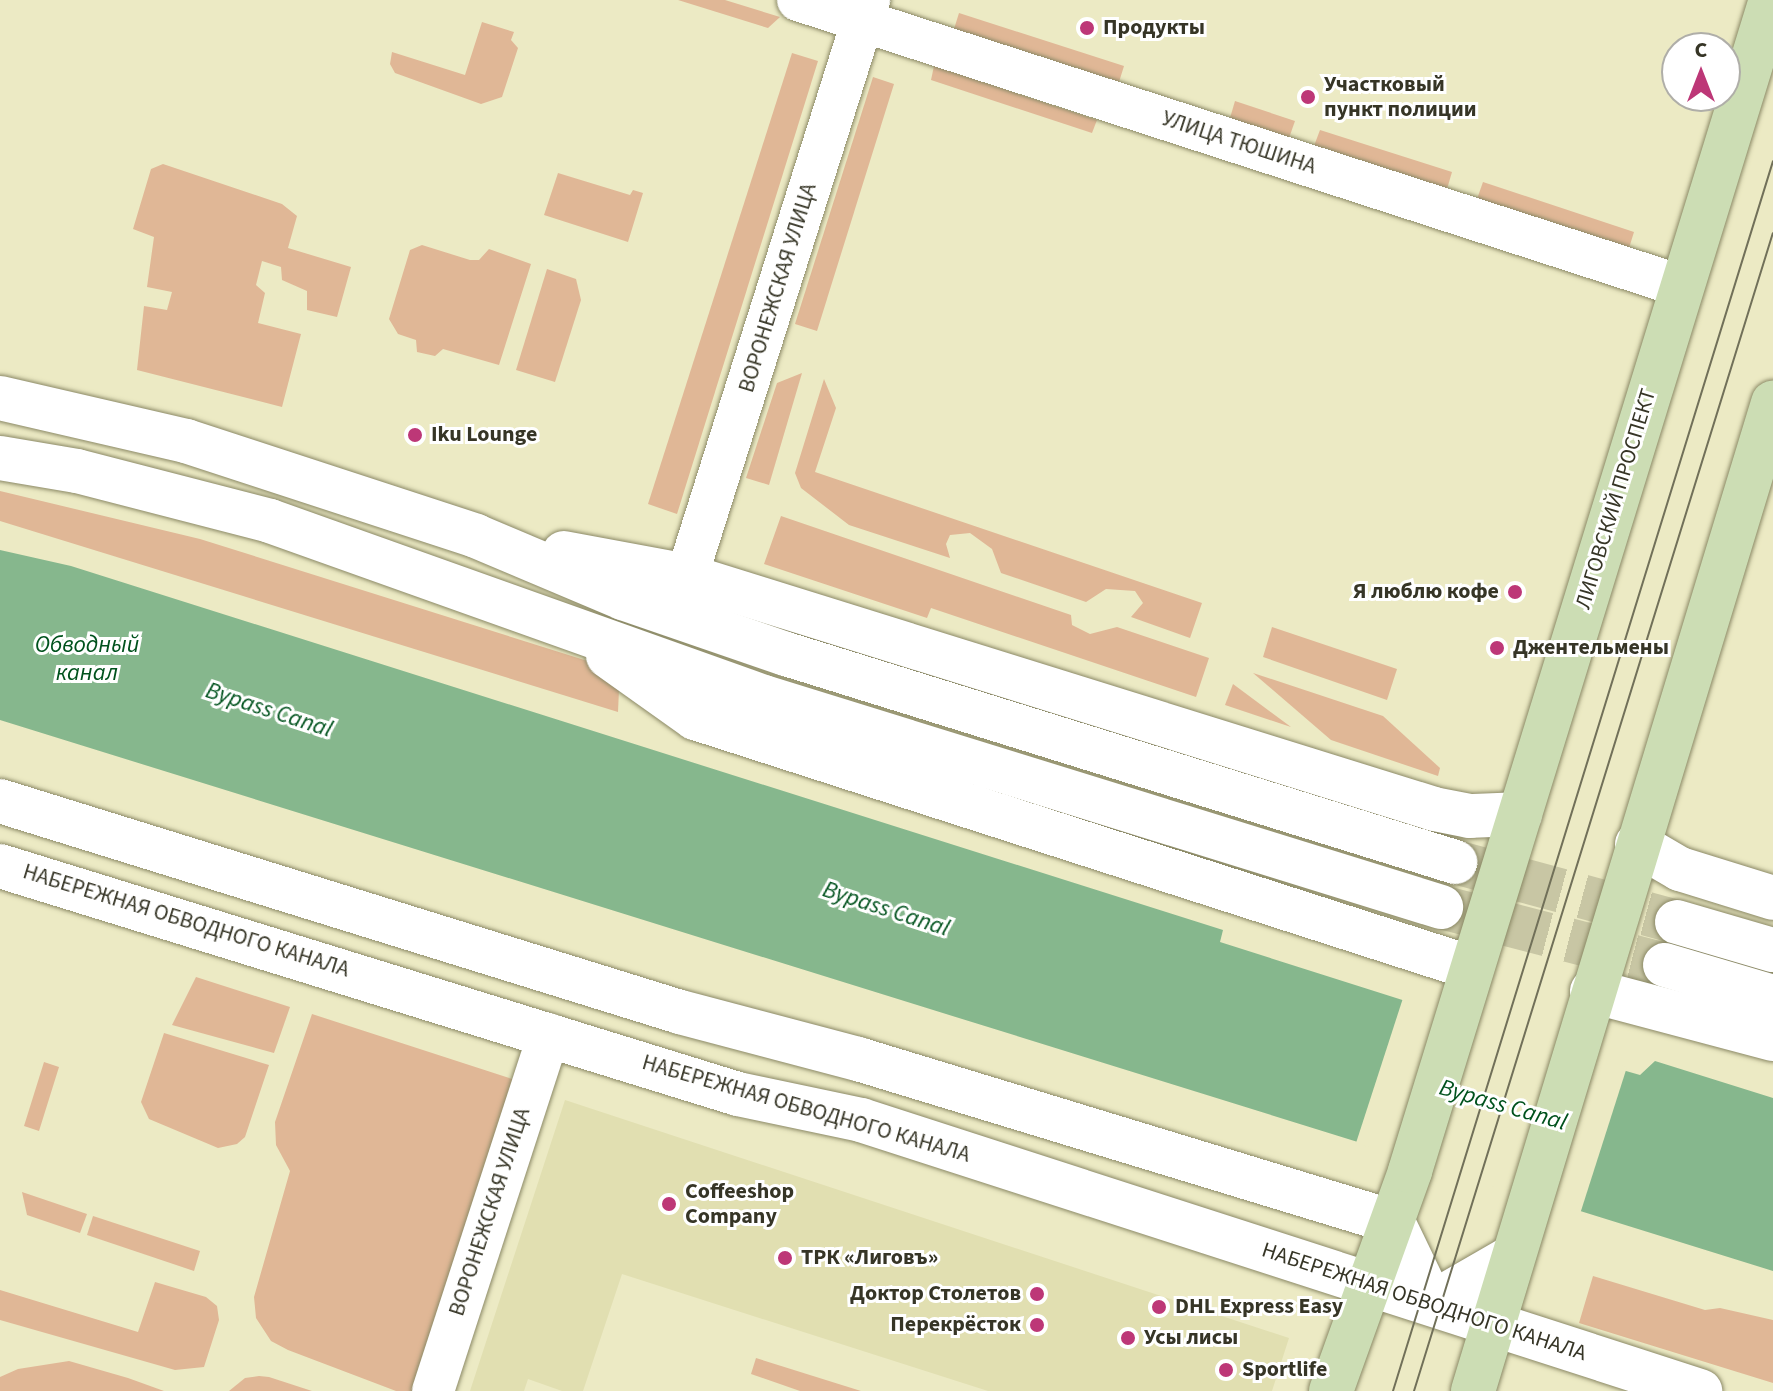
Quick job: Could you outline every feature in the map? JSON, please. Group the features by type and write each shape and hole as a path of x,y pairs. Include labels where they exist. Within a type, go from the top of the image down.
{"main road":[{"name":"ЛИГОВСКИЙ ПРОСПЕКТ","path":"1393,1222 1771,0"},
{"path":"0,398 186,441 476,536 623,598 786,654 1455,862"},
{"path":"1473,1391 1525,1207 1773,403"},
{"path":"0,458 77,471 270,521 793,707 1441,907"},
{"path":"476,536 687,576 1434,809 1470,816 1520,814"},
{"path":"564,624 695,718 1468,983"},
{"path":"0,801 680,1012 858,1059 1393,1222 1432,1303 1510,1258"},
{"path":"1637,844 1680,869 1773,898"},
{"name":"НАБЕРЕЖНАЯ ОБВОДНОГО КАНАЛА","path":"0,866 738,1094 861,1120 1700,1391"},
{"path":"1677,922 1773,950"},
{"path":"1665,965 1773,997"},
{"path":"1592,991 1773,1039"},
{"path":"1331,1391 1393,1222"}],"street":[{"name":"УЛИЦА ТЮШИНА","path":"798,0 865,10 1681,286"},
{"name":"ВОРОНЕЖСКАЯ УЛИЦА","path":"687,576 865,10"},
{"name":"ВОРОНЕЖСКАЯ УЛИЦА","path":"433,1391 549,1034"}],"shaded area":[{"path":"678,0 725,0 780,17 768,28"},
{"path":"959,13 1124,66 1119,82 954,29"},
{"path":"482,22 514,32 511,40 518,48 502,97 481,104 395,73 390,64 392,52 465,75"},
{"path":"792,53 818,61 677,514 648,504"},
{"path":"934,66 1097,120 1092,133 931,80"},
{"path":"873,77 894,84 817,331 795,324"},
{"path":"1235,101 1295,121 1289,138 1230,118"},
{"path":"1320,130 1452,172 1447,189 1314,146"},
{"path":"163,164 282,204 297,216 288,248 351,267 337,317 307,310 307,291 282,280 281,267 262,261 256,285 265,293 258,323 301,334 282,407 137,370 144,306 167,310 172,292 147,287 154,237 133,229 151,169"},
{"path":"558,173 630,195 633,190 643,193 628,242 544,215"},
{"path":"1483,182 1634,232 1629,248 1477,199"},
{"path":"422,245 470,260 479,260 489,249 531,264 499,365 443,349 435,356 417,352 416,340 398,334 389,319 410,250"},
{"path":"547,269 576,279 581,300 555,382 516,370"},
{"path":"802,373 769,485 746,478 777,383"},
{"path":"824,379 836,408 815,472 1202,603 1190,638 1131,617 1143,603 1135,591 1106,589 1086,602 1001,573 992,549 970,533 950,535 946,544 950,558 849,525 801,488 795,473"},
{"path":"0,491 200,539 594,663 619,689 618,712 0,521"},
{"path":"781,516 1071,615 1072,625 1090,634 1117,627 1209,658 1196,697 931,608 927,618 764,564"},
{"path":"1272,627 1397,669 1387,700 1263,657"},
{"path":"1253,673 1383,716 1440,768 1438,776 1331,740"},
{"path":"1233,684 1291,727 1225,705"},
{"path":"196,977 290,1007 274,1053 172,1025"},
{"path":"312,1014 515,1080 415,1391 396,1391 288,1350 271,1341 256,1318 254,1297 290,1171 276,1145 275,1122"},
{"path":"164,1033 269,1065 245,1137 237,1144 218,1148 149,1119 141,1102"},
{"path":"44,1062 59,1067 39,1131 24,1126"},
{"name":"ТРК «Лиговъ»","path":"565,1100 1289,1338 1272,1391 988,1391 622,1274 583,1391 562,1391 528,1379 524,1391 470,1391"},
{"path":"22,1192 87,1214 80,1233 27,1215"},
{"path":"93,1216 200,1251 194,1271 87,1235"},
{"path":"1593,1276 1705,1310 1720,1308 1773,1320 1773,1383 1579,1323"},
{"path":"155,1282 206,1297 217,1306 219,1320 204,1367 175,1370 0,1320 0,1290 138,1332"},
{"path":"756,1358 861,1391 800,1391 751,1374"},
{"path":"69,1361 164,1391 0,1391 0,1377 18,1369"},
{"path":"259,1376 312,1391 229,1391 245,1378"}],"water":[{"name":"Обводный канал","path":"0,550 71,566 1223,930 1220,942 1626,1071 1640,1075 1655,1061 1773,1098 1773,1271 0,720"}],"pier":[{"path":"1404,995 1627,1067 1580,1214 1356,1143"}],"tunnel":[{"path":"1455,862 1677,922"},
{"path":"1441,907 1665,965"}],"tram line":[{"path":"1393,1391 1773,161"},
{"path":"1414,1391 1773,233"}],"place":[{"name":"Продукты","path":"1087,28"},
{"name":"Участковый пункт полиции","path":"1308,97"},
{"name":"Iku Lounge","path":"415,435"},
{"name":"Я люблю кофе","path":"1515,592"},
{"name":"Джентельмены","path":"1497,648"},
{"name":"Coffeeshop Company","path":"669,1204"},
{"name":"ТРК «Лиговъ»","path":"785,1258"},
{"name":"Доктор Столетов","path":"1037,1294"},
{"name":"DHL Express Easy","path":"1159,1307"},
{"name":"Перекрёсток","path":"1037,1325"},
{"name":"Усы лисы","path":"1128,1338"},
{"name":"Sportlife","path":"1226,1370"}],"water label":[{"name":"Bypass Canal","path":"269,710"},
{"name":"Bypass Canal","path":"886,909"},
{"name":"Bypass Canal","path":"1503,1105"}]}
